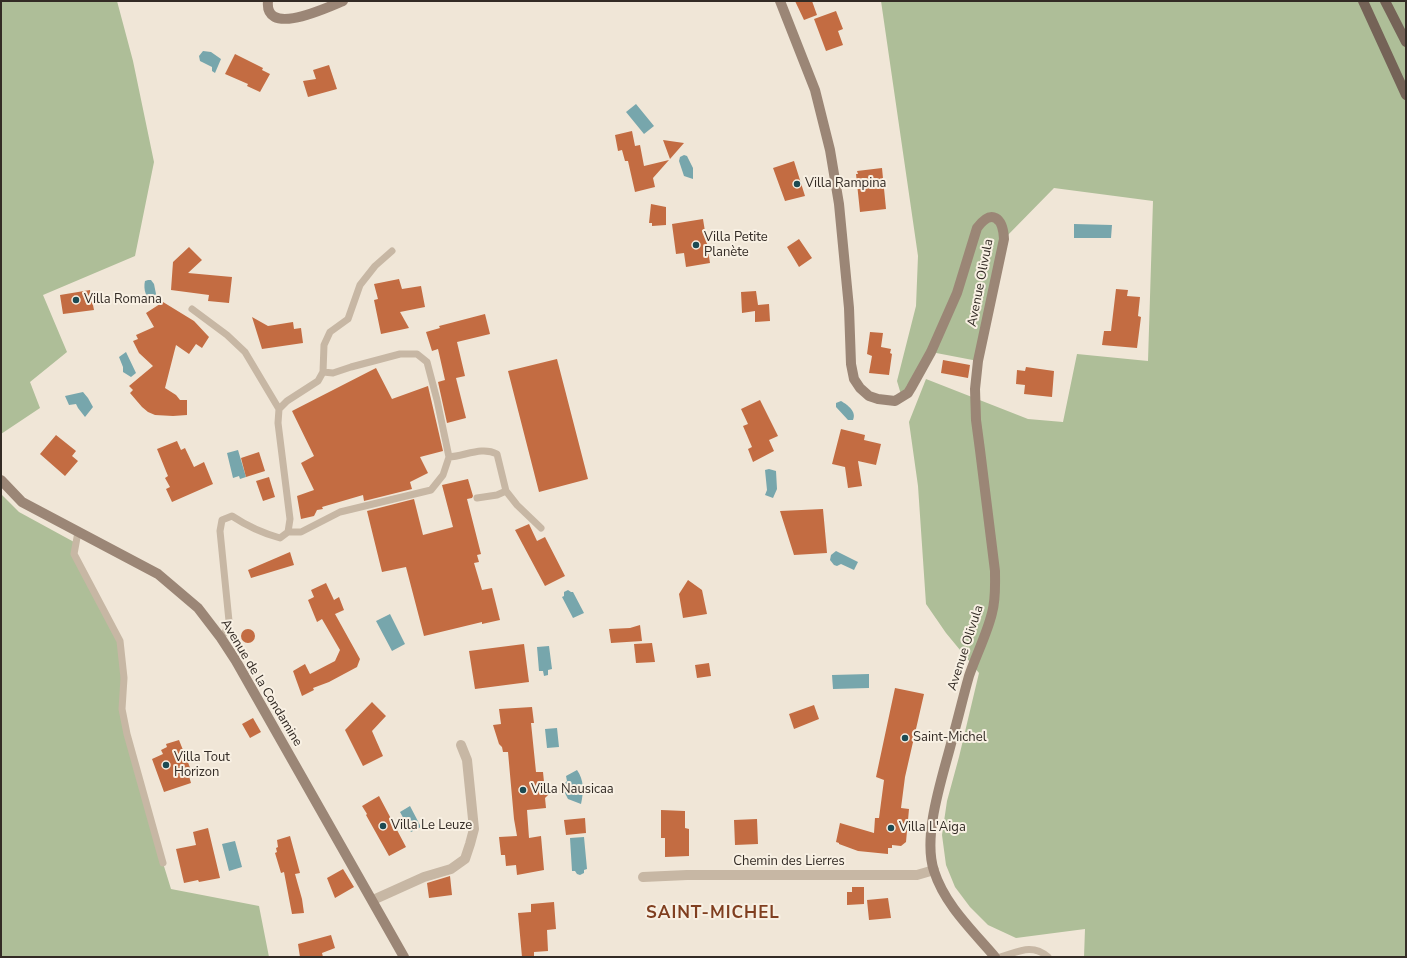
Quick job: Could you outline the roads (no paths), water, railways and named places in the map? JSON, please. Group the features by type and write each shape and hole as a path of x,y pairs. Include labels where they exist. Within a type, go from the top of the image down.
{"main road":[{"path":"1363,1 1406,95"},
{"path":"1384,1 1406,42"}],"street":[{"path":"268,1 268,9 272,15 284,19 295,18 343,1"},
{"name":"Avenue Olivula","path":"780,1 815,90 830,150 839,204 850,308 851,364 854,379 860,388 869,396 887,401 895,401 908,393 931,352 957,293 977,228 982,221 988,218 994,218 1000,221 1004,228 1004,239 978,361 975,389 976,420 995,571 996,592 992,613 969,676 937,802 930,839 934,870 941,888 949,902 995,957"},
{"name":"Avenue de la Condamine","path":"1,480 22,502 158,574 198,608 221,638 236,661 404,957"},
{"path":"373,900 424,877 451,869 465,859 474,829 467,760 460,745"},
{"name":"Chemin des Lierres","path":"643,877 687,874 916,875 934,870"}],"lane":[{"path":"279,409 287,401 318,381 323,372 324,345 330,332 348,319 360,285 375,266 392,251"},
{"path":"192,309 227,335 245,352 279,409 278,423 290,519 288,532"},
{"path":"221,638 227,630 229,622 220,531 222,520 232,516 247,526 264,534 280,538 288,532 301,532 340,512 431,490 443,475 449,457 427,362 417,354 400,354 334,373 323,372"},
{"path":"449,457 457,457 484,450 497,454 506,491 517,505 541,528"},
{"path":"477,498 497,495 506,491"},
{"path":"78,532 74,554 120,641 124,678 122,709 127,734 163,863"},
{"path":"1000,957 1032,949 1041,952 1048,957"}],"water":[{"path":"203,51 211,52 221,59 215,73 212,71 212,67 200,61 199,56"},
{"path":"636,104 654,126 644,134 626,112"},
{"path":"684,155 687,156 693,168 693,179 684,176 679,161 680,157"},
{"path":"1074,224 1112,225 1111,238 1074,238"},
{"path":"151,280 154,284 157,299 154,302 147,297 145,291 144,284 145,281"},
{"path":"126,352 136,373 131,377 123,372 123,367 119,357"},
{"path":"83,392 93,407 85,417 76,404 69,405 65,396"},
{"path":"841,401 853,412 853,420 848,420 836,407 836,403"},
{"path":"238,450 246,477 240,479 239,476 233,478 227,453"},
{"path":"769,469 776,471 777,489 773,498 765,495 767,490 765,470"},
{"path":"836,551 858,562 854,570 841,564 837,566 834,565 830,560 831,555"},
{"path":"568,590 573,592 584,613 573,618 562,597 564,596 564,592"},
{"path":"390,614 405,644 392,651 376,621"},
{"path":"549,646 552,669 548,670 548,675 544,676 543,671 539,671 537,647"},
{"path":"869,674 869,688 833,689 832,675"},
{"path":"557,728 559,747 547,748 545,729"},
{"path":"577,770 583,786 581,804 568,799 565,793 564,784 567,781 566,776"},
{"path":"410,806 421,827 411,832 400,812"},
{"path":"584,837 587,869 580,875 575,871 572,871 570,838"},
{"path":"235,841 242,867 229,871 222,844"}],"place":[{"name":"Villa Rampina","path":"797,184"},
{"name":"Villa Petite Planète","path":"696,245"},
{"name":"Villa Romana","path":"76,300"},
{"name":"Saint-Michel","path":"905,738"},
{"name":"Villa Tout Horizon","path":"166,765"},
{"name":"Villa Nausicaa","path":"523,790"},
{"name":"Villa Le Leuze","path":"383,826"},
{"name":"Villa L'Aiga","path":"891,828"}],"district":[{"name":"SAINT-MICHEL","path":"713,914"}]}
